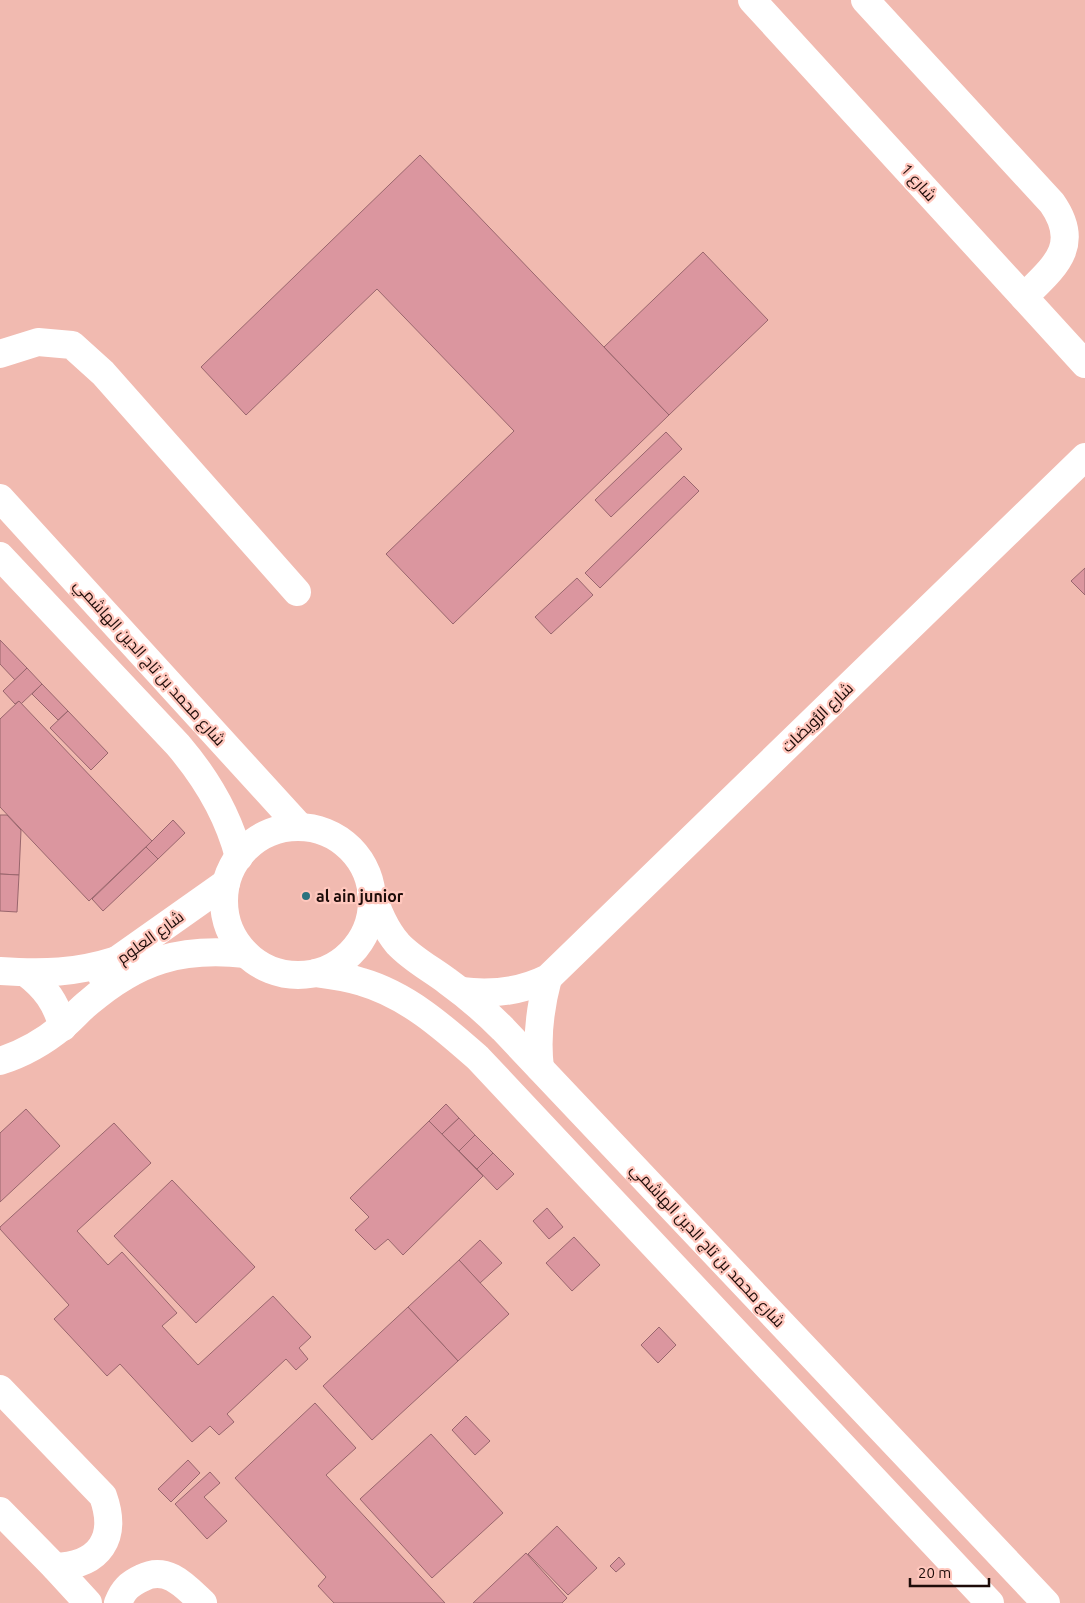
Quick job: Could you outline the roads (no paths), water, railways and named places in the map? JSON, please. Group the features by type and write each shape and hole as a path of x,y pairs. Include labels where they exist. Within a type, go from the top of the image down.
{"street":[{"name":"شارع 1","path":"752,0 1085,364"},
{"path":"865,0 1060,214 1065,236 1064,248 1060,259 1024,297"},
{"path":"0,354 38,342 72,346 103,373 297,592"},
{"name":"شارع الرُّويضات","path":"461,991 497,993 533,985 548,978 1085,457"},
{"name":"شارع محمد بن تاج الدين الهاشمي","path":"0,498 300,827"},
{"path":"0,556 196,766 223,811 233,835 238,857"},
{"path":"300,827 320,831 339,840 355,854 366,872 371,892 370,914 364,934 352,951 336,965 316,973 298,976 279,973 261,965 246,954 234,939 226,921 224,902 226,883 233,864 245,848 261,836 280,829 300,827"},
{"name":"شارع العلوم","path":"87,1004 98,980 117,960 226,883"},
{"name":"شارع محمد بن تاج الدين الهاشمي","path":"371,892 386,928 398,944 412,957 479,1005 1046,1603"},
{"name":"شارع العلوم","path":"0,1061 30,1049 62,1027 110,985 134,970 161,959 189,953 217,951 246,954"},
{"path":"13,972 72,972 117,960"},
{"path":"13,972 40,983 58,1011 62,1027"},
{"path":"316,973 364,982 386,991 444,1027 478,1058 990,1603"},
{"path":"540,1068 538,1032 548,978"},
{"path":"0,1389 102,1496 108,1513 108,1530 101,1546 89,1559 73,1566 56,1567"},
{"path":"0,1511 56,1567 88,1603"},
{"path":"118,1603 123,1592 132,1582 146,1575 162,1573 177,1580 203,1603"}],"place":[{"name":"al ain junior","path":"306,896"}]}
